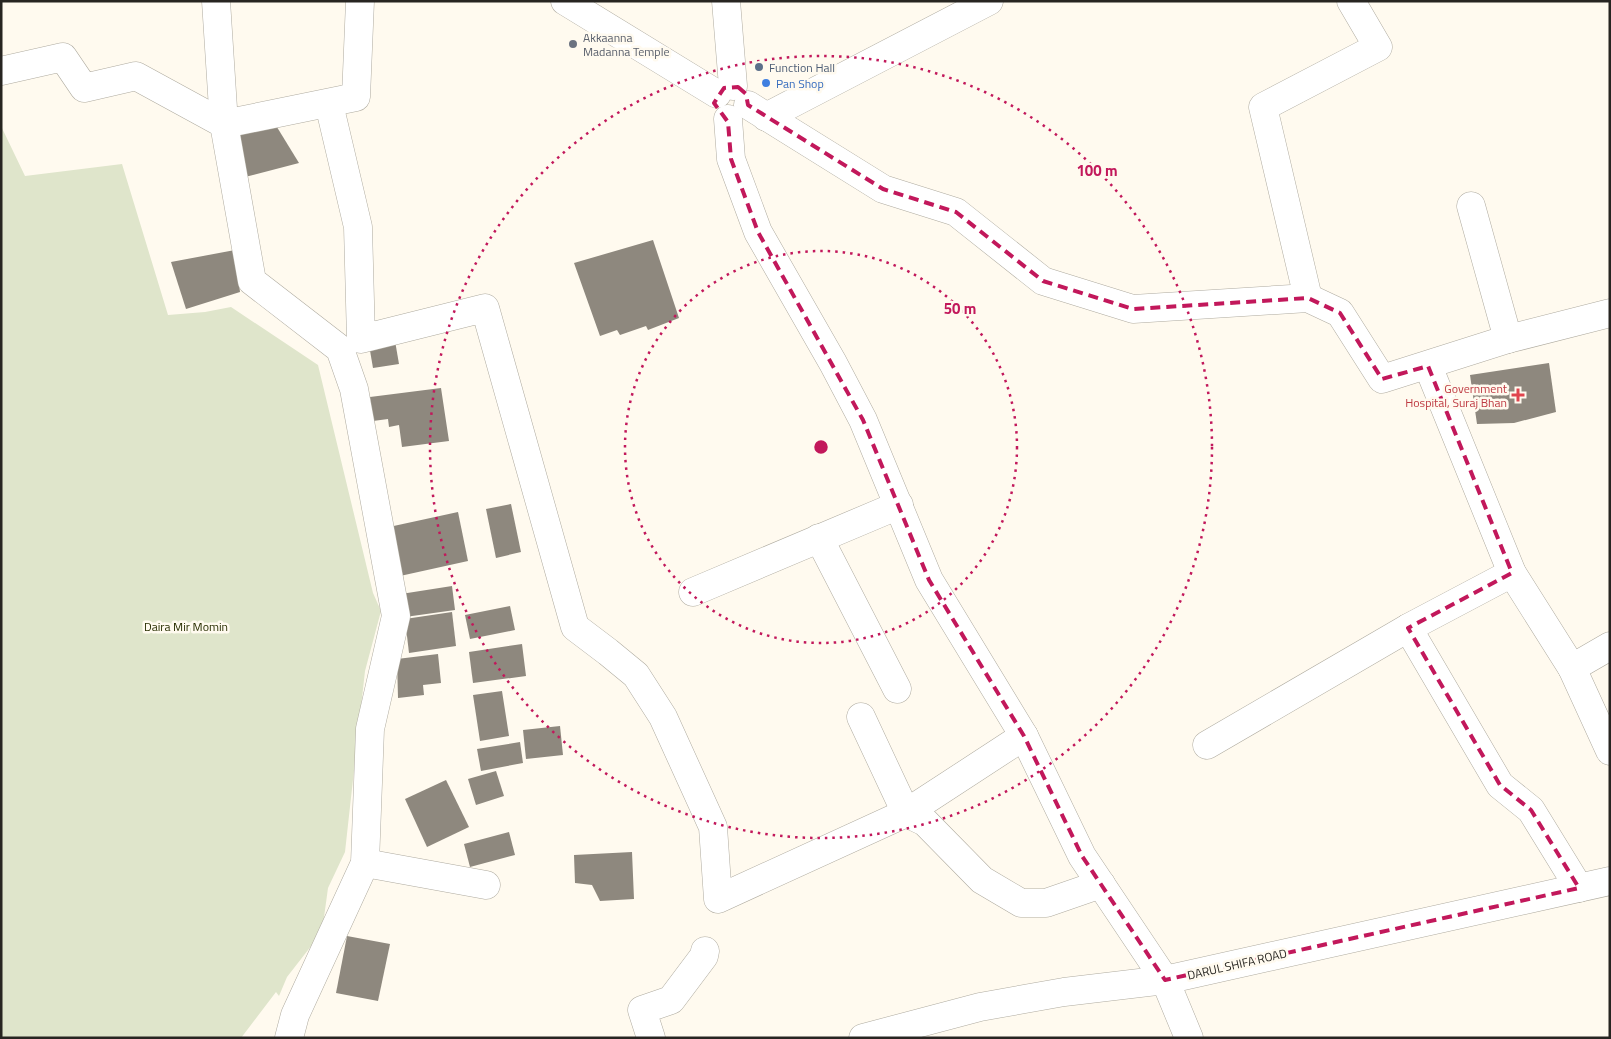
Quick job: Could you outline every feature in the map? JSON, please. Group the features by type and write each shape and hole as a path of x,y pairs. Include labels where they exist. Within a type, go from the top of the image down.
{"main road":[{"path":"216,1 224,124 252,281 350,344 485,308 575,627 636,675 663,718 712,826 718,899 906,814 1024,736"},
{"path":"1,71 63,57 84,88 136,76 224,124 329,104 356,98 360,1"},
{"path":"565,1 883,188 956,212 1043,281 1133,309 1308,298 1340,313 1382,379 1428,366 1508,339 1610,313"},
{"path":"726,1 738,104 731,159 758,232 833,363 863,420 929,580 1024,736 1082,856 1165,980 1189,1038"},
{"path":"738,104 989,1"},
{"path":"1308,298 1264,107 1378,47 1351,1"},
{"path":"289,1038 295,1016 365,863 370,729 396,616 354,389 350,344 358,227 329,104"},
{"path":"1471,206 1508,339"},
{"path":"1428,366 1512,573 1572,668 1610,751"},
{"path":"693,592 899,505"},
{"path":"819,538 897,689"},
{"path":"1207,744 1408,628 1512,573"},
{"path":"1408,628 1500,785 1531,810 1579,888"},
{"path":"1572,668 1610,646"},
{"path":"862,717 906,814 925,822 982,880 1021,903 1046,903 1101,884"},
{"path":"365,863 486,885"},
{"name":"DARUL SHIFA ROAD","path":"863,1038 896,1034 980,1007 1064,992 1165,980 1610,881"},
{"path":"652,1038 642,1010 671,1000 704,956 705,951"}],"highlighted area":[{"path":"738,87 746,94 748,105 883,189 956,212 1043,281 1133,309 1308,298 1340,313 1382,379 1428,366 1512,573 1408,628 1500,785 1531,810 1579,888 1165,980 1082,856 1024,736 929,580 863,420 758,232 731,159 728,122 714,103 724,88"}],"green space":[{"name":"Daira Mir Momin","path":"1,126 25,176 122,164 168,315 205,312 231,307 318,365 373,593 381,611 365,671 345,852 328,888 322,932 287,977 279,996 276,992 241,1038 1,1038"}],"building":[{"path":"272,119 299,163 245,177 233,126"},
{"path":"653,240 679,318 648,330 646,326 620,335 617,330 600,336 574,263"},
{"path":"235,250 240,292 186,309 171,262"},
{"path":"394,335 399,364 373,368 368,339"},
{"path":"1549,363 1556,412 1514,423 1477,424 1470,375"},
{"path":"441,388 449,441 402,447 399,425 389,427 388,419 373,421 370,397"},
{"path":"511,504 521,552 496,558 486,509"},
{"path":"458,512 468,561 400,576 389,527"},
{"path":"452,586 455,610 405,617 401,594"},
{"path":"510,606 515,630 470,639 465,615"},
{"path":"452,612 456,646 409,653 405,619"},
{"path":"522,644 526,676 473,683 469,652"},
{"path":"438,654 441,683 423,685 424,695 398,698 397,659"},
{"path":"502,691 509,736 480,741 473,695"},
{"path":"560,726 563,755 526,759 523,730"},
{"path":"520,742 523,763 481,771 477,749"},
{"path":"496,771 504,796 476,805 468,779"},
{"path":"446,780 469,827 427,847 405,799"},
{"path":"509,832 515,855 470,867 464,844"},
{"path":"632,852 634,899 600,901 592,885 575,883 574,855"},
{"path":"347,936 390,944 378,1001 336,993"}],"place":[{"name":"Akkaanna Madanna Temple","path":"573,44"},
{"name":"Function Hall","path":"759,67"},
{"name":"Pan Shop","path":"766,83"},
{"name":"Government Hospital, Suraj Bhan","path":"1518,395"}]}
